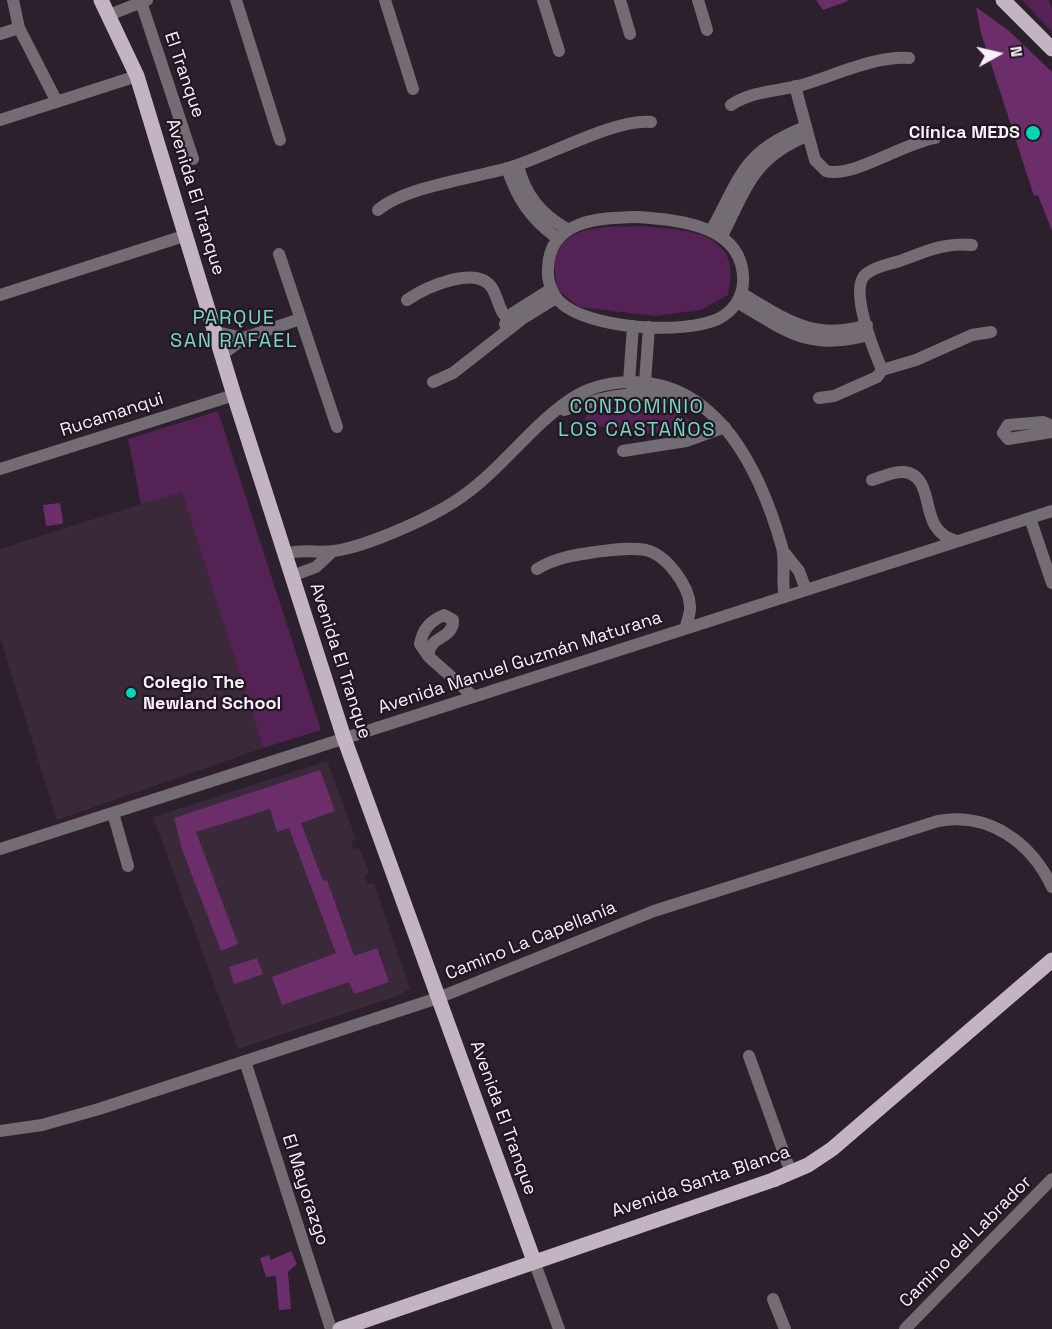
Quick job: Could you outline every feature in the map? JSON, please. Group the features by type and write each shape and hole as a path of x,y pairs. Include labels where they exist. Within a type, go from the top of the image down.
{"main road":[{"name":"Avenida El Tranque","path":"101,0 137,76 234,395 344,738 534,1261"},
{"path":"1003,0 1052,49"},
{"name":"Avenida Santa Blanca","path":"340,1329 791,1173 832,1149 1052,960"}],"street":[{"path":"13,0 19,28 57,102"},
{"path":"236,0 280,140"},
{"path":"385,0 413,88"},
{"path":"543,0 559,51"},
{"path":"620,0 630,34"},
{"path":"698,0 708,30"},
{"name":"El Tranque","path":"109,15 145,1 194,159"},
{"path":"0,34 19,28"},
{"path":"731,105 765,92 795,86 885,60 909,58"},
{"path":"0,120 137,76"},
{"path":"795,86 806,131 817,163 823,169 834,173 867,163 917,141 936,138"},
{"path":"378,210 388,202 469,177 512,167 568,144 632,124 651,122"},
{"path":"717,233 742,172 755,154 772,141 806,131"},
{"path":"512,167 535,204 567,229"},
{"path":"512,167 517,195 525,208 557,237"},
{"path":"638,218 680,223 717,233 734,248 740,261 743,281 739,298 725,314 710,321 649,327 633,326 579,312 565,306 553,293 548,267 557,237 567,229 588,221 638,218"},
{"path":"0,295 187,235"},
{"path":"882,370 858,293 860,282 865,274 943,246 972,245"},
{"path":"279,254 337,427"},
{"path":"407,300 423,291 469,276 480,278 488,282 507,319"},
{"path":"433,382 453,373 498,338 521,314 553,293"},
{"path":"498,298 521,314"},
{"path":"739,298 790,333 813,341 839,341 868,330"},
{"path":"498,338 507,319 521,314"},
{"path":"223,354 244,338 300,320"},
{"path":"632,387 633,326"},
{"path":"645,382 649,327"},
{"path":"216,332 244,338"},
{"path":"819,398 830,397 874,378 882,370 916,360 976,333 992,332"},
{"path":"285,554 302,549 333,551 411,525 454,503 488,478 557,412 645,382 683,393 725,427 744,454 759,484 783,551 799,571 806,590"},
{"path":"632,387 704,409"},
{"name":"Rucamanqui","path":"0,469 234,395"},
{"path":"1052,426 1043,422 1008,426 1004,433 1008,439 1052,432"},
{"path":"623,451 686,441 725,427"},
{"path":"872,480 895,473 908,472 918,480 933,524 944,537 957,541"},
{"name":"Avenida Manuel Guzmán Maturana","path":"0,849 1052,511"},
{"path":"1030,518 1052,583"},
{"path":"921,553 928,541 933,524"},
{"path":"537,569 548,562 573,555 603,551 646,550 668,563 678,575 691,607 710,621"},
{"path":"292,576 316,567 333,551"},
{"path":"783,551 782,578 785,597"},
{"path":"685,629 691,607"},
{"path":"429,657 452,680 474,697"},
{"path":"452,680 453,704"},
{"path":"113,813 128,866"},
{"name":"Camino La Capellanía","path":"0,1131 72,1117 438,998 654,911 938,820 969,819 990,825 1008,834 1032,855 1052,887"},
{"path":"749,1056 791,1173"},
{"name":"El Mayorazgo","path":"245,1061 331,1329"},
{"name":"Camino del Labrador","path":"905,1329 1052,1179"},
{"name":"Avenida El Tranque","path":"534,1261 559,1329"},
{"path":"773,1299 785,1329"}],"shaded area":[{"path":"1022,0 1049,0 1052,9 1052,32"},
{"path":"640,226 693,232 720,246 728,257 731,274 728,295 701,310 655,316 579,307 557,289 555,260 560,248 568,239 589,230"},
{"path":"628,404 675,412 692,421 668,431 639,433 610,429 585,420 587,413"},
{"path":"218,411 321,730 263,748 182,492 141,504 128,439"},
{"name":"Colegio The Newland School","path":"182,491 263,748 57,820 0,638 0,549"},
{"path":"327,761 356,839 351,841 354,849 358,848 362,854 369,872 365,877 368,884 374,883 410,989 397,996 238,1049 153,817"}],"building":[{"path":"816,0 847,0 848,1 823,10"},
{"name":"Clínica MEDS","path":"976,7 1009,31 1052,72 1052,231 1038,195 1034,196 981,33"},
{"path":"60,503 62,524 46,526 43,505"},
{"path":"320,770 335,811 301,823 323,881 327,880 354,956 377,948 389,982 354,994 349,982 282,1005 272,977 336,953 289,828 277,832 270,809 196,832 238,944 221,951 182,849 174,818"},
{"path":"257,958 263,974 234,984 229,967"},
{"path":"291,1251 297,1264 288,1272 291,1309 279,1310 276,1276 266,1277 260,1258 269,1255 271,1260"}],"place":[{"name":"Clínica MEDS","path":"1033,133"},
{"name":"Colegio The Newland School","path":"131,693"}],"district":[{"name":"PARQUE SAN RAFAEL","path":"234,330"},
{"name":"CONDOMINIO LOS CASTAÑOS","path":"637,420"}]}
